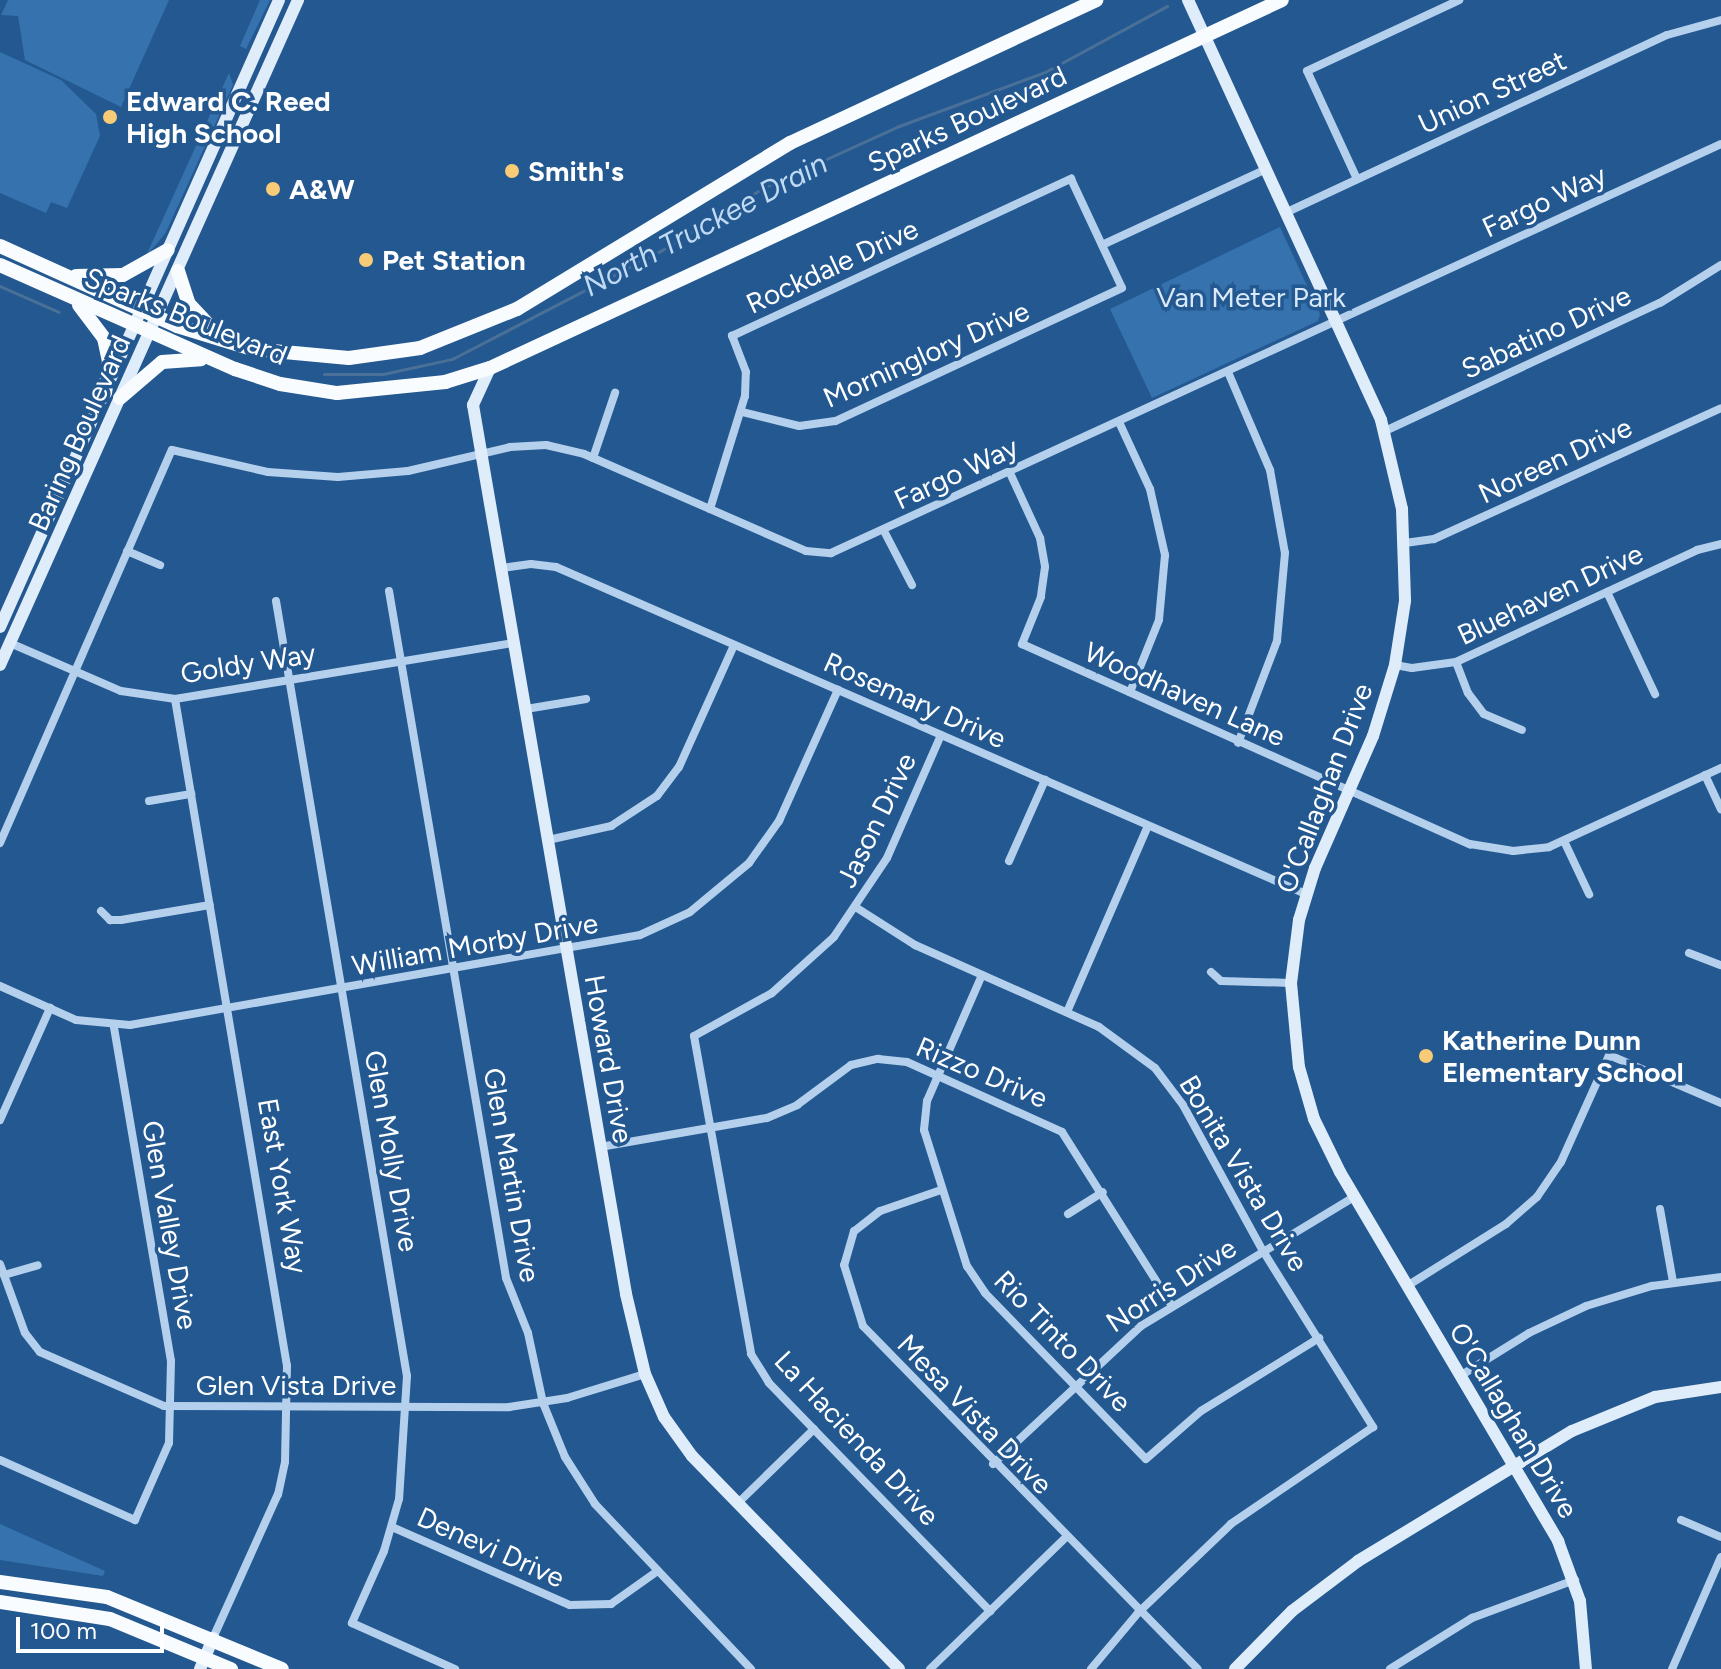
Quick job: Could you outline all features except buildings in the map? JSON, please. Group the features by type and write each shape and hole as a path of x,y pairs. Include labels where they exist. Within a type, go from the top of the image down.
{"main road":[{"name":"Sparks Boulevard","path":"0,246 141,311 230,343 349,358 420,348 486,325 790,143 1096,0"},
{"name":"Sparks Boulevard","path":"0,265 213,360 280,384 337,393 416,388 490,368 1282,0"},
{"path":"65,276 123,275 168,250"},
{"path":"178,271 181,291 199,320 230,343"},
{"path":"69,297 104,338 109,361 105,393"},
{"path":"120,398 162,362 213,360"},
{"path":"0,1582 107,1597 213,1638 282,1669"},
{"path":"0,1602 110,1619 203,1663 231,1669"}],"street":[{"name":"Baring Boulevard","path":"0,627 279,0"},
{"name":"Baring Boulevard","path":"0,665 5,639 158,318 298,0"},
{"name":"O'Callaghan Drive","path":"1188,0 1385,431 1405,543 1405,601 1395,665 1373,736 1306,894 1291,983 1294,1038 1306,1093 1326,1145 1354,1197 1545,1515 1575,1580 1586,1669"},
{"path":"1357,179 1307,71 1459,0"},
{"name":"Union Street","path":"1285,213 1667,35 1721,20"},
{"name":"Fargo Way","path":"127,551 172,450 236,467 338,477 408,471 482,454 546,445 593,458 818,553 843,550 1721,144"},
{"path":"1102,245 1264,170"},
{"name":"Rockdale Drive","path":"710,509 742,412 746,372 732,336 1071,179 1102,245"},
{"name":"Morninglory Drive","path":"742,412 799,426 835,421 1122,288 1102,245"},
{"name":"Sabatino Drive","path":"1385,431 1660,303 1721,265"},
{"name":"Howard Drive","path":"490,368 473,405 600,1147 645,1374 677,1437 899,1669"},
{"path":"1228,372 1270,470 1285,553 1277,641 1238,743"},
{"path":"593,458 615,393"},
{"name":"Noreen Drive","path":"1405,543 1434,539 1721,408"},
{"path":"1119,422 1154,500 1165,555 1159,620 1130,692"},
{"name":"Woodhaven Lane","path":"1010,473 1040,538 1045,567 1041,597 1022,644 1238,743 1480,847 1531,851 1564,841 1721,768"},
{"path":"884,531 912,585"},
{"name":"Bluehaven Drive","path":"1395,665 1412,668 1456,662 1607,592 1721,544"},
{"path":"0,843 127,551 160,565"},
{"name":"Rosemary Drive","path":"502,568 531,564 556,567 1306,894"},
{"name":"Glen Martin Drive","path":"389,591 506,1278 528,1333 543,1403 578,1481 656,1572 751,1669"},
{"path":"1607,592 1655,694"},
{"name":"Glen Molly Drive","path":"276,601 405,1360 407,1407 404,1469 392,1527 352,1623 455,1669"},
{"name":"Goldy Way","path":"5,639 131,693 175,699 514,643"},
{"path":"548,840 611,826 657,796 688,751 734,645"},
{"path":"1456,662 1468,693 1484,714 1522,730"},
{"name":"William Morby Drive","path":"0,986 76,1020 114,1026 567,951 666,925 732,880 779,821 838,690"},
{"name":"East York Way","path":"175,699 284,1340 287,1407 278,1494 203,1663"},
{"path":"526,709 586,699"},
{"name":"Jason Drive","path":"694,1036 747,1010 795,975 857,908 887,858 941,735"},
{"path":"1705,775 1721,809"},
{"path":"1009,861 1045,780"},
{"path":"149,801 191,794"},
{"path":"1067,1012 1148,826"},
{"path":"1564,841 1589,894"},
{"path":"101,911 110,920 121,920 210,905"},
{"name":"Bonita Vista Drive","path":"857,908 915,945 1119,1038 1170,1086 1263,1251 1373,1427 1255,1504 1138,1613"},
{"path":"1689,953 1721,965"},
{"path":"1211,972 1221,981 1291,983"},
{"name":"Rio Tinto Drive","path":"982,975 939,1074 924,1130 941,1190 975,1280 1146,1459 1201,1411 1319,1338"},
{"path":"0,1120 50,1008"},
{"name":"Glen Valley Drive","path":"0,1460 135,1520 169,1443 171,1361 114,1026"},
{"name":"La Hacienda Drive","path":"694,1036 745,1338 769,1383 990,1611"},
{"path":"1407,1286 1506,1224 1537,1197 1561,1162 1609,1055 1721,1103"},
{"name":"Rizzo Drive","path":"600,1147 782,1113 837,1072 865,1061 907,1062 1062,1132 1103,1192 1172,1306"},
{"name":"Mesa Vista Drive","path":"941,1190 862,1223 845,1253 845,1276 870,1337 1138,1613 1198,1669"},
{"path":"1068,1214 1103,1192"},
{"name":"Norris Drive","path":"993,1464 1119,1342 1172,1306 1354,1197"},
{"path":"1660,1209 1673,1282"},
{"name":"Glen Vista Drive","path":"0,1264 25,1333 40,1352 151,1403 172,1407 407,1407 543,1403 645,1374"},
{"path":"4,1275 38,1265"},
{"path":"1460,1376 1557,1318 1619,1295 1673,1282 1721,1277"},
{"path":"1235,1669 1335,1578 1572,1431 1625,1407 1721,1387"},
{"path":"738,1503 814,1429"},
{"path":"1681,1520 1721,1537"},
{"name":"Denevi Drive","path":"392,1527 570,1605 611,1604 656,1572"},
{"path":"930,1669 1065,1538"},
{"path":"1672,1669 1721,1557"},
{"path":"1390,1669 1472,1618 1575,1580"},
{"path":"1091,1669 1138,1613"}],"green space":[{"path":"8,0 169,0 121,107 25,60 18,16 1,15"},
{"path":"260,0 270,0 246,49 240,46"},
{"path":"0,52 61,80 96,114 100,136 67,208 51,202 46,213 0,193"},
{"path":"229,73 233,85 165,234 146,256"},
{"name":"Van Meter Park","path":"1280,227 1320,314 1318,321 1152,398 1110,309"},
{"path":"0,1524 105,1571 103,1576 0,1560"}],"waterway":[{"name":"North Truckee Drain","path":"324,374 383,374 452,359 662,250 763,188 899,126 1045,72 1167,6"},
{"path":"0,286 59,312"}],"place":[{"name":"Edward C. Reed High School","path":"110,117"},
{"name":"Smith's","path":"512,171"},
{"name":"A&W","path":"273,189"},
{"name":"Pet Station","path":"366,260"},
{"name":"Katherine Dunn Elementary School","path":"1426,1056"}]}
